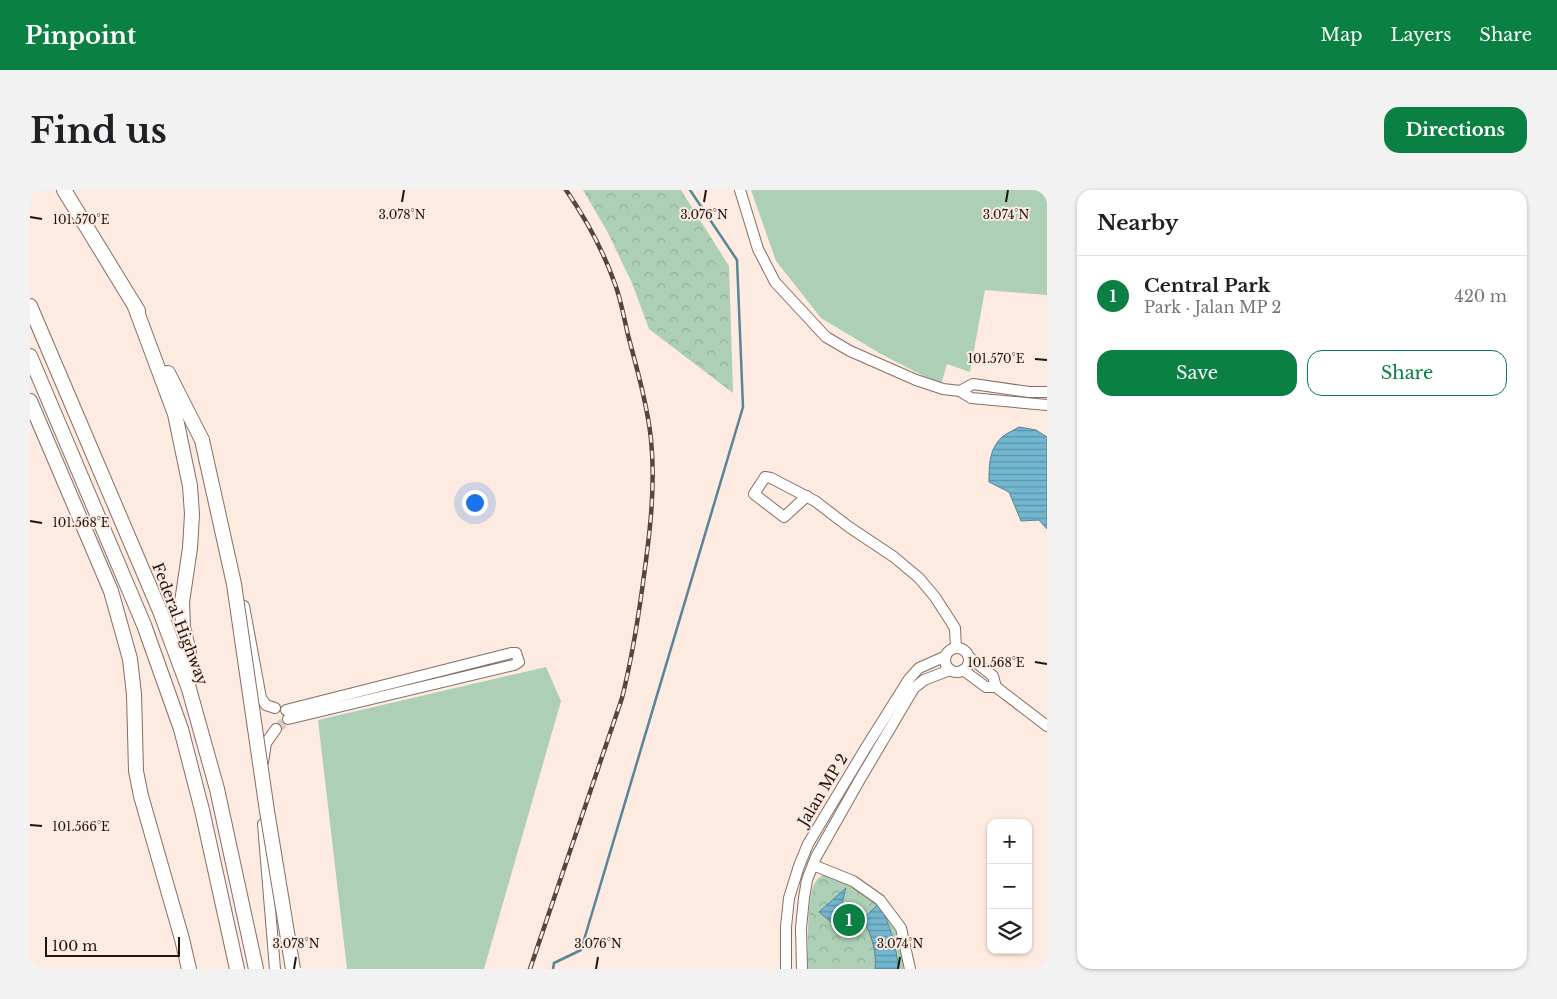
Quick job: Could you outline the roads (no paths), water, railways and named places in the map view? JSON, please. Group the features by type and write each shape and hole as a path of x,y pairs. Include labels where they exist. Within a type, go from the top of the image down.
{"highway":[{"path":"64,190 134,304 202,440 234,584 267,811 293,969"},
{"path":"134,304 175,414 190,486 192,514 190,548 182,602 182,627 189,652 189,689"},
{"name":"Federal Highway","path":"30,306 160,612 189,689 217,789 256,969"},
{"path":"30,356 144,625 181,729 202,810 236,969"},
{"path":"30,401 111,591 128,650 134,694 134,744 139,788 189,969"}],"street":[{"path":"740,190 758,248 775,282 826,337 850,351 916,380 943,389 960,391 971,398 1047,406"},
{"path":"960,391 973,384 1029,392 1047,392"},
{"path":"187,411 198,420 207,441 217,478 235,559 261,698 266,705 283,712 514,665 519,662 519,658 516,654 511,653 283,712"},
{"path":"807,496 784,517 754,494 765,477 768,477 807,496 894,557 919,578 935,597 955,628 956,648"},
{"path":"969,657 968,665 963,670 956,672 946,666 948,652 956,648 964,650 969,657 993,676 996,687 1047,726"},
{"name":"Jalan MP 2","path":"786,969 789,898 808,844 909,679 919,668 946,656"},
{"name":"Jalan MP 2","path":"802,969 801,928 804,898 815,861 914,688 924,680 950,670"},
{"path":"963,670 986,687 996,687"},
{"path":"275,969 261,798 263,758 266,743 276,730"},
{"path":"815,861 853,881 880,900 900,928 910,969"}],"water":[{"path":"1019,427 1036,430 1047,437 1047,529 1039,520 1021,521 1009,492 989,482 990,464 994,447 1002,437"},
{"path":"846,888 836,926 819,912"},
{"path":"879,903 892,935 898,969 875,969 873,943 863,919"}],"waterway":[{"path":"553,969 554,963 581,950 743,407 737,260 690,190"}],"tunnel":[{"path":"276,729 288,719"}],"railway":[{"path":"530,969 622,698 640,604 649,533 653,477 649,426 619,296 599,247 566,190"}],"place":[{"name":"Central Park","path":"849,920"}]}
